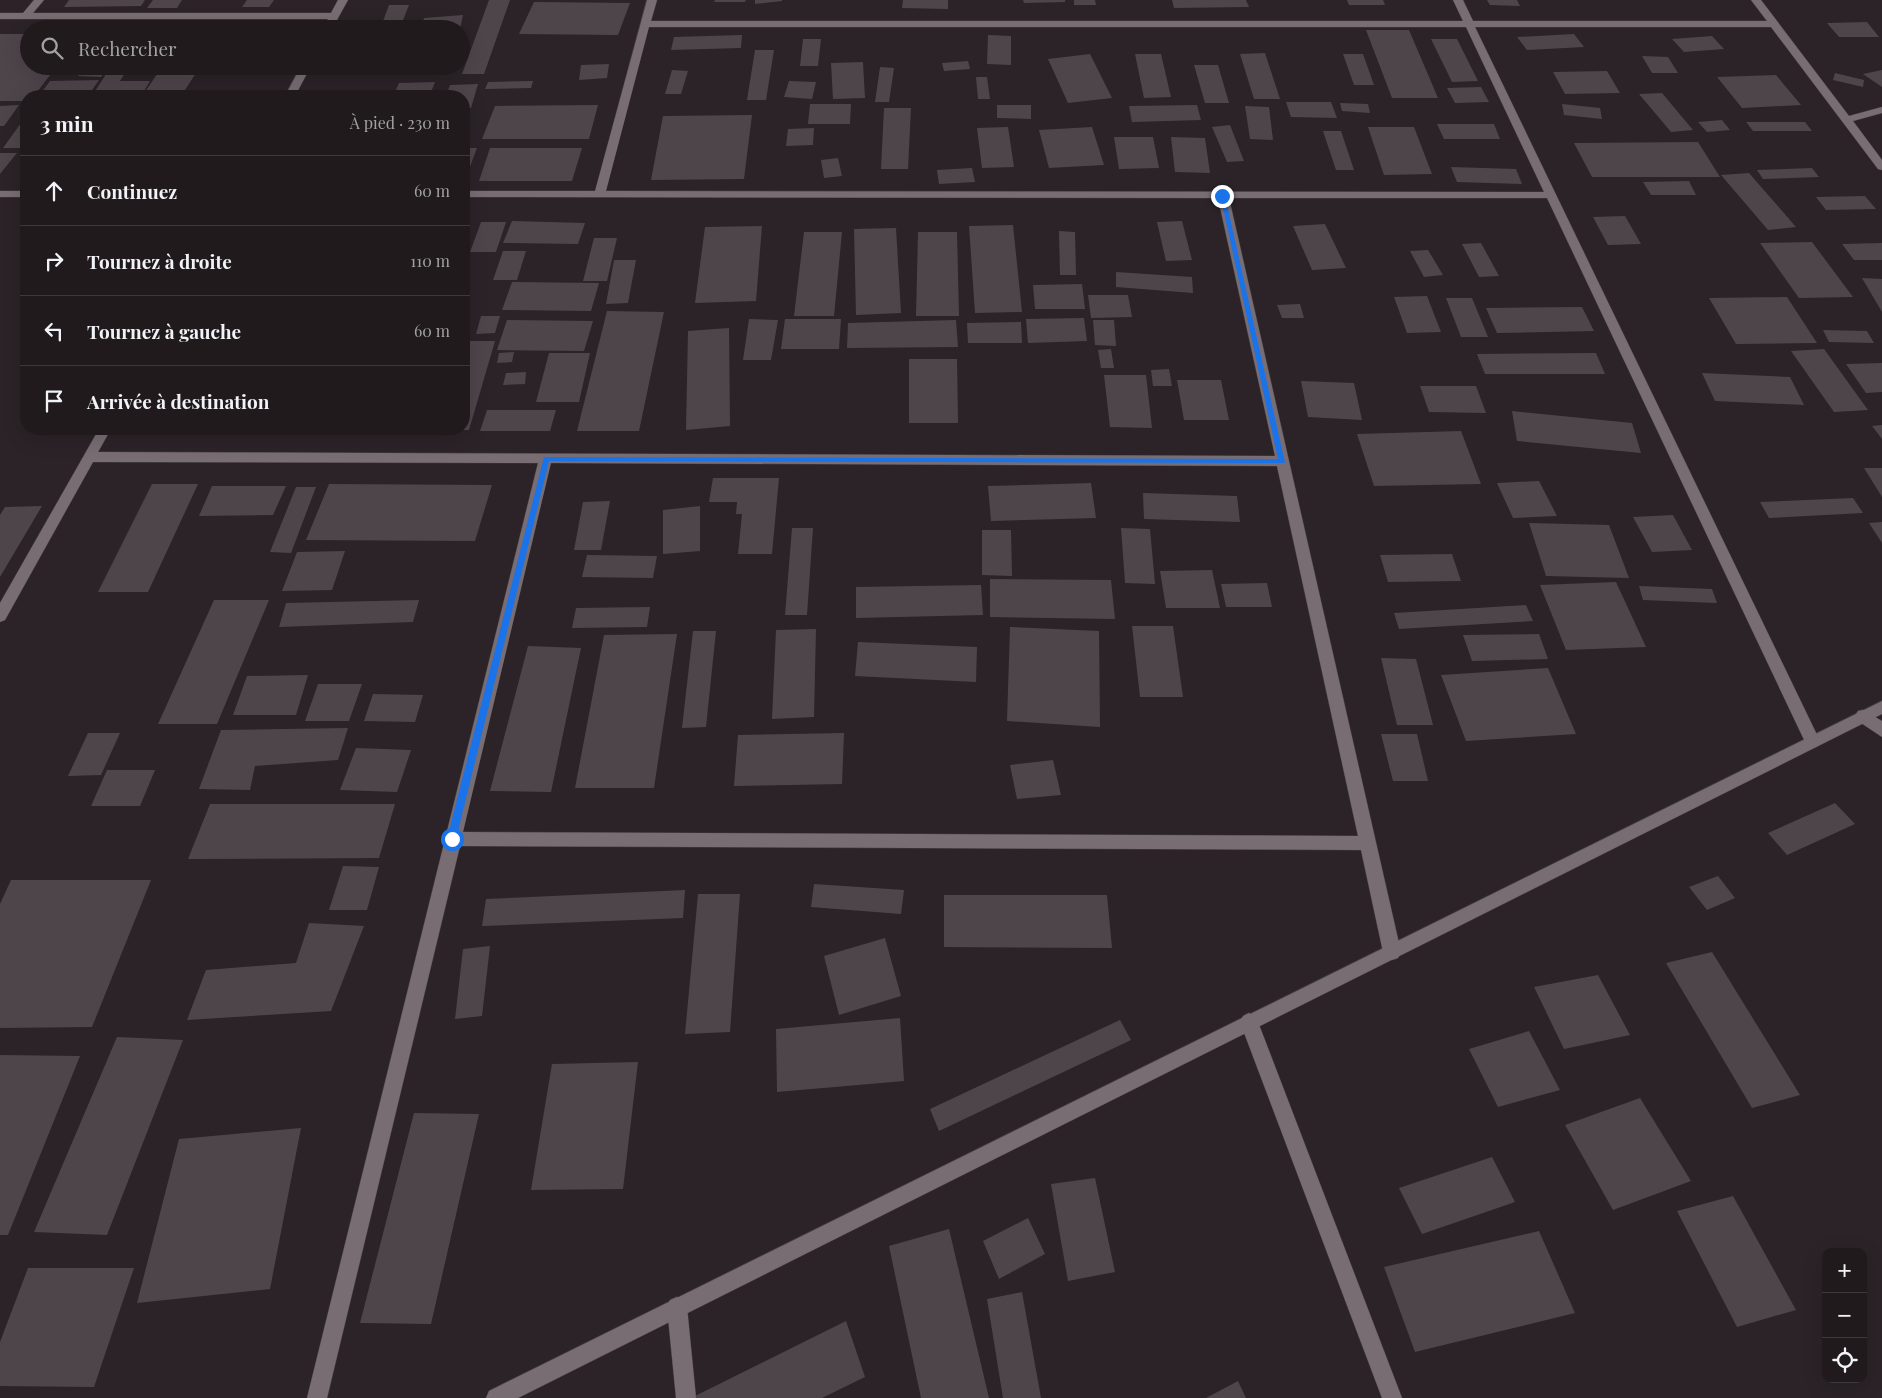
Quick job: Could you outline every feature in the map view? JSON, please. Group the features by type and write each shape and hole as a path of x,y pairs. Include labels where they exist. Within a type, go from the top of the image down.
{"street":[{"path":"26,16 39,0"},
{"path":"333,20 344,0"},
{"path":"600,194 652,0"},
{"path":"1458,0 1812,741"},
{"path":"1756,0 1882,167"},
{"path":"0,16 335,16"},
{"path":"645,24 1774,24"},
{"path":"293,90 301,75"},
{"path":"1846,120 1882,110"},
{"path":"0,194 20,194"},
{"path":"470,194 1551,195"},
{"path":"1222,196 1392,952"},
{"path":"0,616 102,435"},
{"path":"89,457 1282,461"},
{"path":"317,1398 546,459"},
{"path":"496,1398 1882,707"},
{"path":"1864,716 1882,730"},
{"path":"452,839 1368,843"},
{"path":"1249,1022 1392,1398"},
{"path":"677,1308 686,1398"}],"building":[{"path":"69,0 145,0 141,6 64,7"},
{"path":"153,0 182,0 177,8 147,8"},
{"path":"247,0 274,0 269,7 242,7"},
{"path":"489,0 510,0 484,74 470,74 470,52"},
{"path":"715,0 746,0 745,2 714,2"},
{"path":"755,0 782,0 782,1 755,4"},
{"path":"903,0 948,0 948,9 902,8"},
{"path":"1023,0 1065,0 1065,2 1024,3"},
{"path":"1074,0 1095,0 1096,5 1074,5"},
{"path":"1172,0 1246,0 1249,7 1174,8"},
{"path":"1347,0 1383,0 1385,5 1349,5"},
{"path":"1487,0 1517,0 1520,6 1490,5"},
{"path":"534,2 630,3 618,35 519,34"},
{"path":"389,5 409,5 403,20 383,20"},
{"path":"463,15 462,20 423,20 424,18"},
{"path":"1867,22 1879,37 1839,37 1827,23"},
{"path":"1366,30 1409,30 1438,98 1392,98"},
{"path":"0,34 20,34 20,75 50,75 39,90 20,90 20,101 0,101"},
{"path":"1574,34 1584,47 1527,50 1517,37"},
{"path":"742,35 741,48 671,50 674,37"},
{"path":"988,35 1011,36 1011,65 987,64"},
{"path":"1712,36 1724,49 1684,52 1672,39"},
{"path":"803,39 821,39 818,66 800,66"},
{"path":"1431,39 1457,39 1478,81 1452,82"},
{"path":"755,50 774,50 766,100 747,100"},
{"path":"1265,53 1280,99 1254,99 1240,54"},
{"path":"1090,54 1112,98 1068,103 1048,59"},
{"path":"1135,54 1161,54 1171,97 1144,98"},
{"path":"1343,54 1363,54 1374,85 1354,85"},
{"path":"1642,56 1668,57 1678,73 1652,73"},
{"path":"968,61 970,69 944,71 942,63"},
{"path":"863,62 865,98 833,99 831,63"},
{"path":"609,64 607,78 579,80 581,65"},
{"path":"1194,65 1218,65 1229,103 1205,103"},
{"path":"880,67 894,68 889,102 875,102"},
{"path":"672,70 688,71 681,94 665,94"},
{"path":"1882,70 1882,87 1863,74"},
{"path":"1607,71 1620,93 1565,94 1553,72"},
{"path":"1835,73 1864,80 1863,87 1833,80"},
{"path":"79,75 102,75 101,77"},
{"path":"105,75 124,75 120,81 150,81 145,90 96,90"},
{"path":"156,75 195,75 185,90 146,90"},
{"path":"1776,75 1801,105 1742,108 1717,77"},
{"path":"976,77 987,77 990,99 978,99"},
{"path":"99,80 92,90 43,90 50,81"},
{"path":"533,81 531,88 485,89 488,82"},
{"path":"789,81 816,82 812,99 784,97"},
{"path":"435,82 432,90 396,90 399,83"},
{"path":"478,84 471,108 470,90 448,90 450,85"},
{"path":"1481,87 1489,102 1455,103 1447,88"},
{"path":"1662,93 1693,130 1671,132 1639,94"},
{"path":"1286,102 1331,102 1337,118 1291,117"},
{"path":"1340,103 1368,104 1370,113 1342,111"},
{"path":"810,104 851,104 850,124 808,124"},
{"path":"1562,104 1600,108 1602,119 1564,115"},
{"path":"19,105 4,126 0,126 0,106"},
{"path":"598,105 589,139 482,139 495,106"},
{"path":"997,105 1031,105 1031,119 997,118"},
{"path":"1197,105 1201,120 1132,122 1129,106"},
{"path":"1245,106 1269,107 1273,140 1250,139"},
{"path":"884,108 911,108 908,169 881,169"},
{"path":"752,115 744,179 651,180 663,116"},
{"path":"1722,120 1730,130 1707,132 1698,122"},
{"path":"1746,122 1805,122 1812,131 1753,131"},
{"path":"20,124 20,148 3,148"},
{"path":"1437,124 1494,124 1500,139 1444,139"},
{"path":"1230,125 1244,161 1227,162 1212,127"},
{"path":"1008,127 1014,167 982,168 977,128"},
{"path":"1092,127 1104,165 1049,168 1039,130"},
{"path":"1368,127 1414,127 1432,174 1384,175"},
{"path":"814,128 813,145 786,146 788,129"},
{"path":"1323,131 1341,131 1354,170 1336,170"},
{"path":"1114,137 1153,137 1159,168 1119,169"},
{"path":"1171,137 1205,138 1210,173 1175,172"},
{"path":"1698,142 1720,177 1592,177 1574,143"},
{"path":"470,148 477,148 470,167"},
{"path":"490,148 582,148 572,181 479,181"},
{"path":"0,153 17,153 0,174"},
{"path":"838,158 842,176 824,178 821,160"},
{"path":"1451,167 1516,169 1522,184 1457,182"},
{"path":"972,168 975,182 939,184 937,170"},
{"path":"1812,168 1819,177 1763,179 1757,170"},
{"path":"1749,173 1796,227 1768,230 1721,175"},
{"path":"1689,181 1696,195 1651,195 1643,182"},
{"path":"1865,196 1876,209 1826,210 1816,197"},
{"path":"1625,216 1641,244 1608,245 1593,217"},
{"path":"512,221 585,223 578,244 503,243"},
{"path":"1182,221 1192,260 1166,261 1157,222"},
{"path":"481,222 506,222 496,252 470,252"},
{"path":"1325,224 1346,268 1312,270 1293,226"},
{"path":"1013,225 1022,312 975,313 969,226"},
{"path":"762,226 756,301 695,303 705,227"},
{"path":"896,228 901,313 856,315 854,229"},
{"path":"1059,231 1075,232 1076,275 1060,275"},
{"path":"804,232 842,232 834,316 794,316"},
{"path":"918,232 957,232 959,316 916,316"},
{"path":"594,238 617,238 607,281 583,281"},
{"path":"1812,242 1853,297 1799,298 1760,243"},
{"path":"1481,243 1499,276 1479,277 1462,244"},
{"path":"1882,243 1882,260 1854,260 1842,244"},
{"path":"1428,250 1443,275 1424,277 1410,251"},
{"path":"503,251 526,251 517,280 493,280"},
{"path":"614,260 636,260 628,303 606,304"},
{"path":"1116,272 1192,277 1193,293 1116,287"},
{"path":"1862,278 1882,279 1882,312"},
{"path":"512,282 599,283 591,311 502,310"},
{"path":"1082,284 1085,309 1035,309 1033,285"},
{"path":"1088,295 1128,295 1132,317 1091,318"},
{"path":"1427,296 1441,332 1407,333 1394,297"},
{"path":"1787,297 1817,343 1736,344 1709,298"},
{"path":"1446,298 1472,298 1488,337 1461,337"},
{"path":"1300,304 1304,318 1282,318 1277,305"},
{"path":"1582,307 1594,331 1497,333 1486,308"},
{"path":"607,311 664,312 639,431 577,431"},
{"path":"481,316 500,316 495,333 476,334"},
{"path":"1084,318 1087,341 1028,343 1026,319"},
{"path":"749,319 778,320 771,360 743,360"},
{"path":"785,319 841,319 839,349 781,349"},
{"path":"507,320 593,321 584,351 497,350"},
{"path":"956,320 958,347 847,348 848,323"},
{"path":"1093,320 1114,320 1116,346 1095,345"},
{"path":"1021,322 1022,343 968,343 967,323"},
{"path":"729,328 730,426 686,430 688,331"},
{"path":"1823,330 1867,331 1874,343 1829,342"},
{"path":"470,341 495,341 470,427"},
{"path":"1111,349 1114,368 1101,368 1098,350"},
{"path":"1824,349 1868,410 1834,412 1791,351"},
{"path":"514,352 512,362 497,363 499,353"},
{"path":"549,353 590,353 579,402 536,402"},
{"path":"1596,353 1605,374 1485,374 1477,354"},
{"path":"909,359 957,359 958,423 909,423"},
{"path":"1882,363 1882,392 1866,393 1846,364"},
{"path":"1169,369 1172,386 1153,386 1151,370"},
{"path":"526,372 525,384 503,385 506,373"},
{"path":"1702,373 1790,377 1804,405 1715,401"},
{"path":"1104,375 1146,375 1152,428 1110,427"},
{"path":"1177,380 1221,380 1229,420 1184,420"},
{"path":"1301,381 1354,383 1362,420 1308,417"},
{"path":"1420,386 1476,386 1486,413 1429,412"},
{"path":"487,410 556,410 550,431 480,431"},
{"path":"1512,411 1632,423 1641,453 1517,441"},
{"path":"1882,425 1882,439 1872,426"},
{"path":"1461,431 1481,484 1374,486 1357,434"},
{"path":"1864,468 1882,468 1882,497"},
{"path":"713,478 779,478 772,554 738,554 742,514 736,514 737,502 709,502"},
{"path":"1539,481 1557,516 1513,518 1497,483"},
{"path":"1091,483 1096,518 991,521 988,486"},
{"path":"152,484 198,484 148,592 98,592"},
{"path":"329,484 492,485 475,541 306,540"},
{"path":"212,486 286,486 273,515 199,516"},
{"path":"296,487 316,487 291,553 270,552"},
{"path":"1143,493 1237,496 1240,522 1144,519"},
{"path":"1853,498 1863,513 1769,518 1760,502"},
{"path":"610,501 601,550 574,550 583,502"},
{"path":"42,506 0,577 0,515 5,507"},
{"path":"700,506 700,551 663,554 663,510"},
{"path":"1673,515 1692,550 1652,552 1633,517"},
{"path":"1882,522 1882,543 1869,523"},
{"path":"1529,523 1609,525 1629,578 1546,576"},
{"path":"792,528 813,528 807,615 785,615"},
{"path":"1121,528 1150,529 1155,584 1125,583"},
{"path":"982,530 1011,530 1012,576 982,575"},
{"path":"345,551 332,590 282,591 297,552"},
{"path":"1452,554 1461,581 1388,582 1380,555"},
{"path":"587,555 657,556 653,578 582,577"},
{"path":"1212,570 1220,608 1166,608 1160,571"},
{"path":"990,579 1111,580 1115,619 990,617"},
{"path":"1616,582 1646,647 1566,650 1540,585"},
{"path":"1267,583 1272,607 1226,607 1221,584"},
{"path":"981,585 983,615 856,618 856,587"},
{"path":"1639,586 1712,589 1717,603 1643,600"},
{"path":"214,600 269,600 217,724 158,724"},
{"path":"419,600 413,622 279,627 286,603"},
{"path":"1526,605 1533,621 1399,629 1394,613"},
{"path":"650,607 647,627 572,628 576,608"},
{"path":"1132,626 1173,626 1183,697 1140,697"},
{"path":"1010,627 1099,631 1100,727 1007,721"},
{"path":"816,629 814,717 772,719 776,630"},
{"path":"693,631 716,631 706,727 682,728"},
{"path":"677,634 654,788 575,788 604,635"},
{"path":"1539,634 1548,659 1472,661 1463,635"},
{"path":"858,642 977,647 976,682 855,676"},
{"path":"528,646 581,648 551,792 490,791"},
{"path":"1381,658 1416,659 1433,725 1397,725"},
{"path":"1548,668 1576,734 1466,741 1441,675"},
{"path":"308,675 296,715 233,715 247,676"},
{"path":"318,684 362,684 349,721 305,721"},
{"path":"373,694 423,695 415,722 364,721"},
{"path":"348,728 338,760 255,766 250,790 199,789 221,730"},
{"path":"88,733 120,733 101,775 68,776"},
{"path":"844,733 842,784 734,786 738,735"},
{"path":"1381,734 1417,734 1428,781 1393,781"},
{"path":"356,748 411,750 397,792 340,790"},
{"path":"1053,760 1061,795 1017,799 1010,765"},
{"path":"107,770 155,770 140,806 91,806"},
{"path":"1835,803 1855,824 1787,855 1768,833"},
{"path":"210,804 395,804 379,858 188,859"},
{"path":"343,866 379,867 367,910 329,910"},
{"path":"1718,876 1735,898 1707,910 1689,887"},
{"path":"11,880 151,880 92,1027 0,1028 0,904"},
{"path":"814,884 904,890 901,914 811,907"},
{"path":"685,890 683,918 482,926 486,899"},
{"path":"698,894 740,894 730,1032 685,1034"},
{"path":"944,895 1107,895 1112,948 944,947"},
{"path":"309,923 364,926 331,1011 187,1020 206,970 296,963"},
{"path":"885,938 901,996 839,1015 824,956"},
{"path":"490,946 482,1016 455,1019 463,949"},
{"path":"1712,952 1800,1095 1752,1108 1666,963"},
{"path":"1598,975 1630,1035 1564,1049 1534,987"},
{"path":"900,1018 904,1081 777,1092 776,1029"},
{"path":"1120,1020 1131,1040 939,1131 930,1109"},
{"path":"1529,1031 1560,1090 1498,1107 1469,1049"},
{"path":"117,1037 183,1040 107,1235 34,1232"},
{"path":"0,1055 80,1056 8,1235 0,1235"},
{"path":"638,1062 623,1189 531,1190 552,1064"},
{"path":"1640,1098 1691,1181 1613,1210 1565,1125"},
{"path":"414,1113 479,1114 431,1324 360,1323"},
{"path":"301,1128 270,1289 137,1303 179,1139"},
{"path":"1492,1157 1515,1202 1422,1234 1399,1188"},
{"path":"1095,1178 1115,1272 1068,1281 1051,1184"},
{"path":"1733,1196 1796,1310 1737,1327 1677,1211"},
{"path":"1028,1218 1045,1254 999,1279 983,1241"},
{"path":"949,1229 989,1398 921,1398 889,1246"},
{"path":"1539,1231 1575,1313 1415,1352 1384,1267"},
{"path":"28,1268 134,1268 94,1387 0,1386 0,1342"},
{"path":"1022,1292 1041,1398 1003,1398 987,1299"},
{"path":"846,1321 865,1377 822,1398 691,1398"},
{"path":"1238,1381 1246,1398 1206,1398"}],"route":[{"path":"452,839 546,459 1282,461 1222,196"}]}
